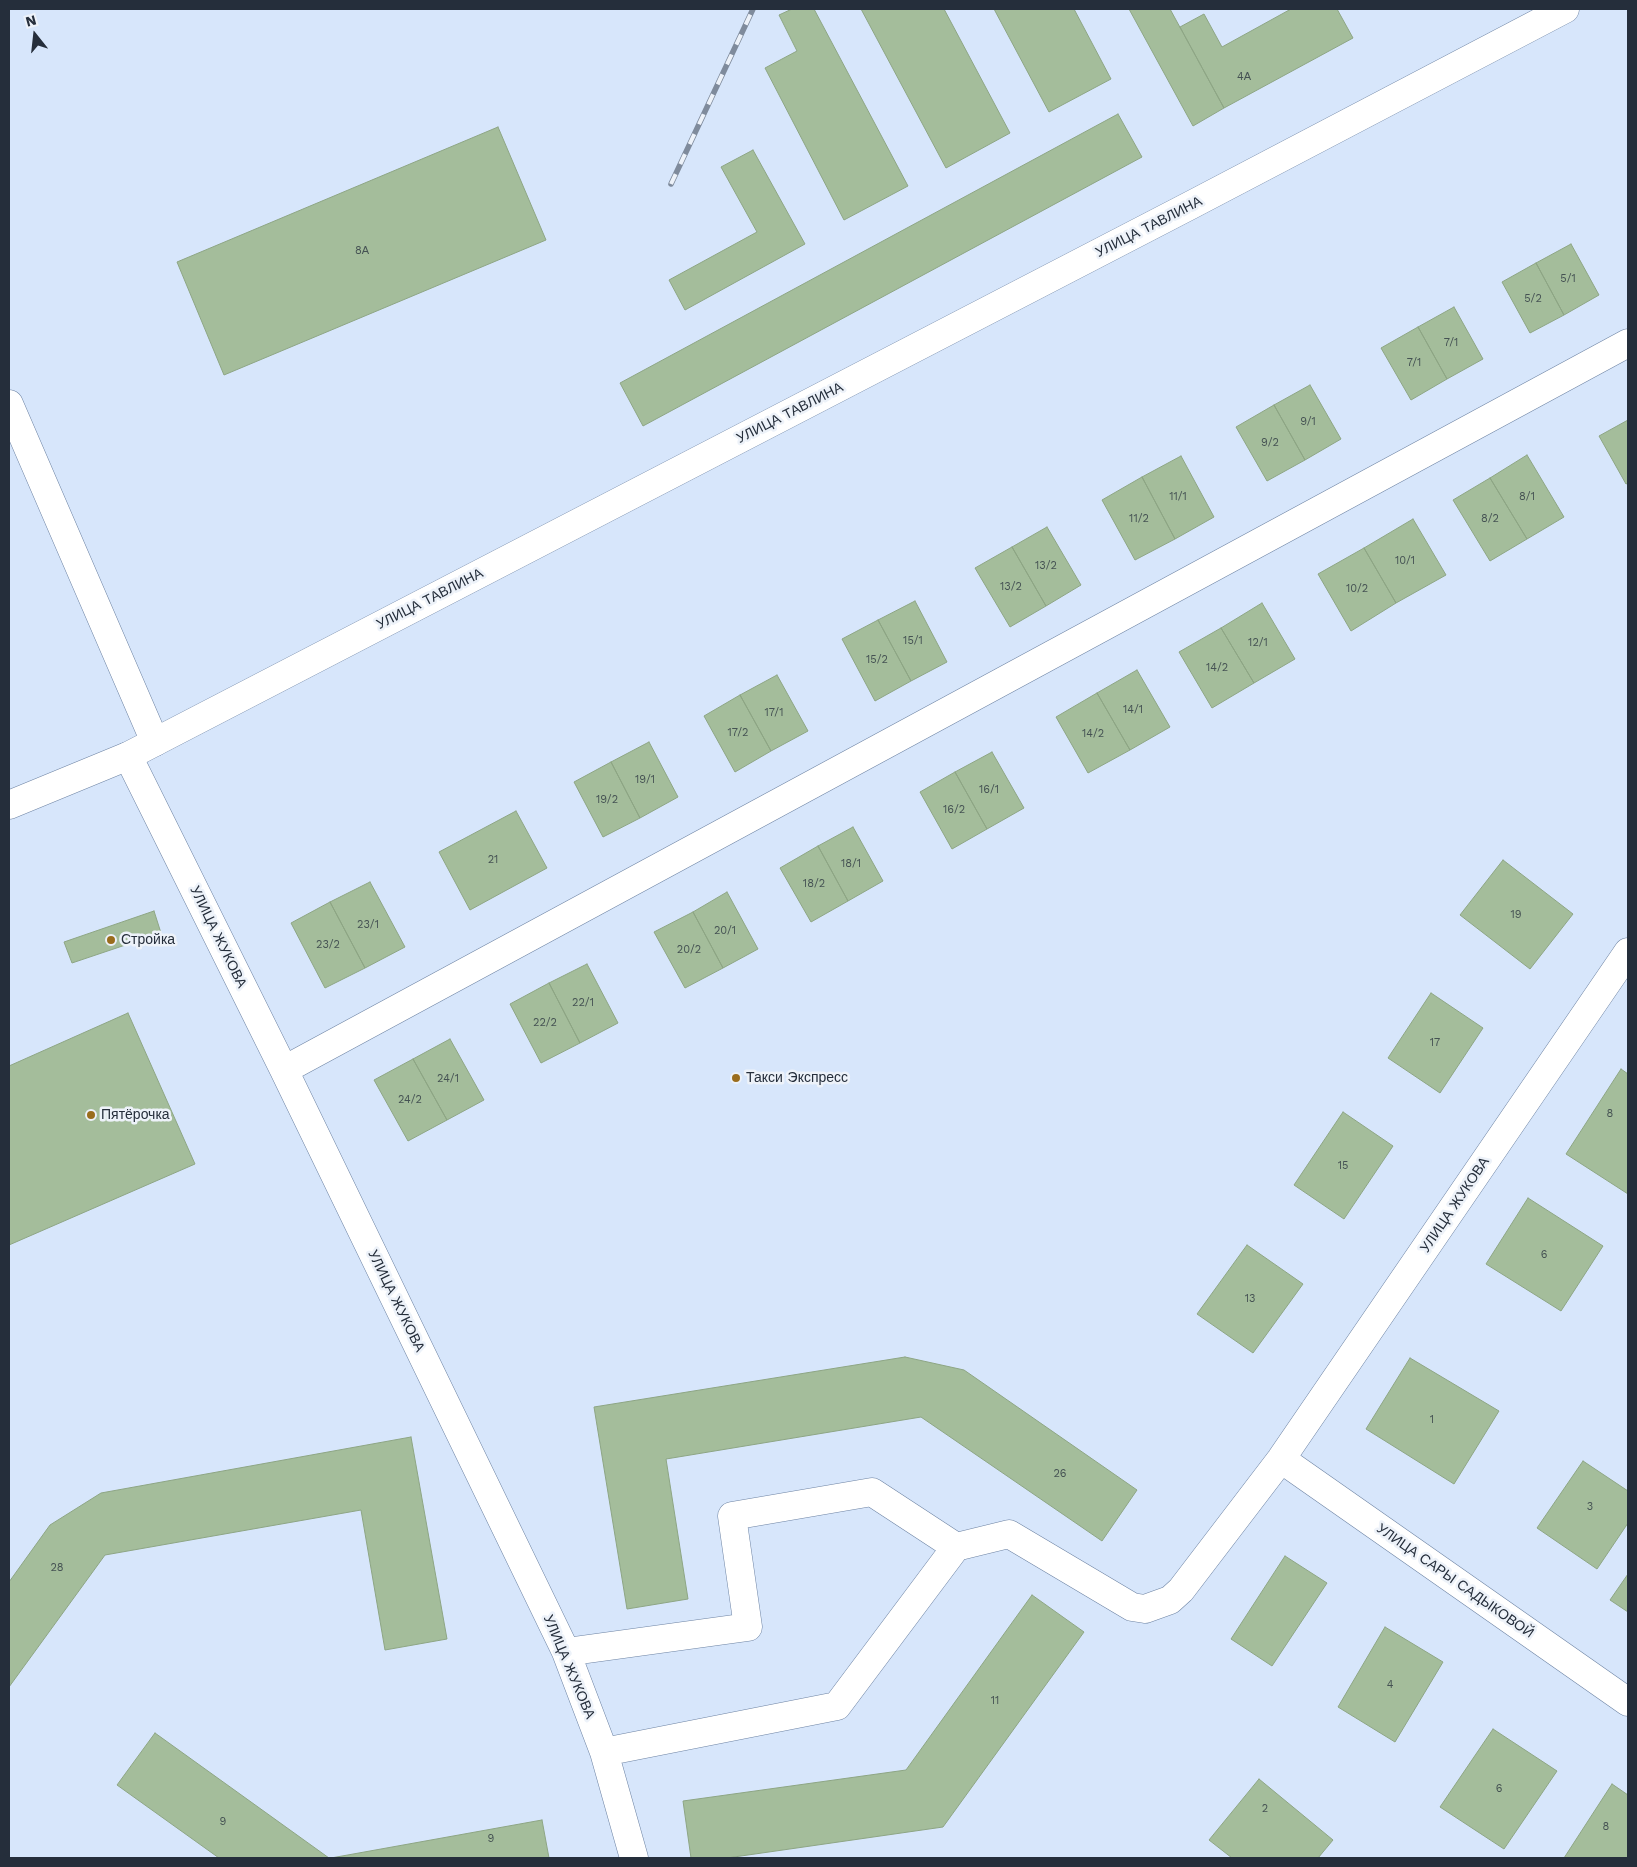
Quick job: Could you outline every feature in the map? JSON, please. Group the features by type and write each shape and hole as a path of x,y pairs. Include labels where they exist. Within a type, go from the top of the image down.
{"street":[{"name":"УЛИЦА ТАВЛИНА","path":"9,805 128,756 1173,215 1565,9"},
{"path":"284,1070 1628,343"},
{"path":"9,404 155,742"},
{"name":"УЛИЦА ЖУКОВА","path":"128,756 284,1070 566,1652 604,1752 634,1858"},
{"name":"УЛИЦА ЖУКОВА","path":"956,1547 1009,1534 1132,1607 1145,1608 1170,1600 1180,1590 1281,1459 1628,952"},
{"name":"УЛИЦА САРЫ САДЫКОВОЙ","path":"1281,1459 1628,1702"},
{"path":"566,1652 748,1627 732,1516 872,1492 956,1547 837,1706 604,1752"}],"building":[{"path":"792,9 814,9 908,186 844,220 765,68 797,51 779,15"},
{"path":"861,9 944,9 1010,133 946,168"},
{"path":"994,9 1074,9 1111,79 1049,112"},
{"path":"1129,9 1170,9 1224,108 1193,126"},
{"path":"1291,9 1337,9 1353,38 1224,108 1180,27 1204,14 1222,47"},
{"path":"1118,114 1142,157 643,426 620,383"},
{"path":"498,127 546,240 224,375 177,262"},
{"path":"753,150 805,244 685,310 669,280 757,232 721,167"},
{"path":"1571,244 1599,295 1564,315 1536,263"},
{"path":"1536,263 1564,315 1530,333 1502,282"},
{"path":"1454,307 1483,359 1447,379 1418,327"},
{"path":"1418,327 1447,379 1411,400 1381,348"},
{"path":"1310,385 1341,439 1305,460 1274,405"},
{"path":"1274,405 1305,460 1267,481 1236,427"},
{"path":"1628,420 1628,483 1626,484 1599,436"},
{"path":"1527,455 1564,517 1527,539 1490,478"},
{"path":"1181,456 1214,517 1175,539 1142,477"},
{"path":"1142,477 1175,539 1135,560 1102,500"},
{"path":"1490,478 1527,539 1490,561 1453,500"},
{"path":"1413,519 1446,575 1396,603 1364,548"},
{"path":"1047,527 1081,585 1046,606 1012,547"},
{"path":"1012,547 1046,606 1010,627 975,568"},
{"path":"1364,548 1396,603 1351,631 1318,574"},
{"path":"915,601 947,662 911,681 878,620"},
{"path":"1262,603 1295,659 1254,683 1221,628"},
{"path":"878,620 911,681 875,701 842,639"},
{"path":"1221,628 1254,683 1212,708 1179,652"},
{"path":"1137,670 1170,727 1130,750 1097,693"},
{"path":"777,675 808,731 771,751 740,695"},
{"path":"1097,693 1130,750 1088,773 1056,717"},
{"path":"740,695 771,751 735,772 704,716"},
{"path":"649,742 678,797 640,818 611,762"},
{"path":"992,752 1024,808 987,829 955,772"},
{"path":"611,762 640,818 603,837 574,782"},
{"path":"955,772 987,829 952,849 920,792"},
{"path":"516,811 547,868 470,910 439,852"},
{"path":"853,827 883,881 848,901 818,846"},
{"path":"818,846 848,901 811,922 780,868"},
{"path":"1503,860 1573,914 1530,969 1460,915"},
{"path":"370,882 405,947 365,968 330,902"},
{"path":"727,892 758,949 723,968 693,912"},
{"path":"330,902 365,968 325,988 291,923"},
{"path":"154,911 161,933 72,963 64,942"},
{"path":"693,912 723,968 685,988 654,932"},
{"path":"587,964 618,1023 580,1043 549,983"},
{"path":"549,983 580,1043 541,1063 510,1004"},
{"path":"1431,993 1483,1028 1440,1093 1388,1058"},
{"name":"Пятёрочка","path":"128,1013 195,1164 9,1245 9,1066"},
{"path":"450,1039 484,1100 447,1120 413,1059"},
{"path":"413,1059 447,1120 408,1141 374,1080"},
{"path":"1621,1069 1628,1074 1628,1194 1566,1154"},
{"path":"1343,1112 1393,1146 1344,1219 1294,1185"},
{"path":"1528,1198 1603,1246 1561,1311 1486,1264"},
{"path":"1247,1245 1303,1284 1253,1353 1197,1314"},
{"path":"905,1357 964,1370 1137,1490 1102,1541 921,1417 666,1459 688,1599 627,1609 594,1407"},
{"path":"1410,1358 1499,1411 1454,1484 1366,1429"},
{"path":"411,1437 447,1639 385,1650 361,1510 105,1555 9,1687 9,1582 50,1525 101,1493"},
{"path":"1583,1461 1628,1491 1628,1523 1597,1569 1537,1528"},
{"path":"1285,1556 1327,1583 1272,1666 1231,1639"},
{"path":"1628,1574 1628,1612 1610,1600"},
{"path":"1032,1595 1084,1632 943,1827 727,1858 691,1858 683,1801 906,1770"},
{"path":"1385,1627 1443,1662 1395,1742 1338,1707"},
{"path":"1493,1729 1557,1771 1504,1849 1440,1807"},
{"path":"155,1733 329,1858 219,1858 117,1785"},
{"path":"1259,1779 1333,1840 1318,1858 1232,1858 1209,1840"},
{"path":"1612,1784 1628,1795 1628,1858 1564,1858"},
{"path":"542,1820 549,1858 331,1858"}],"railway":[{"path":"671,184 753,9"}],"place":[{"name":"Стройка","path":"111,940"},
{"name":"Такси Экспресс","path":"736,1078"},
{"name":"Пятёрочка","path":"91,1115"}]}
